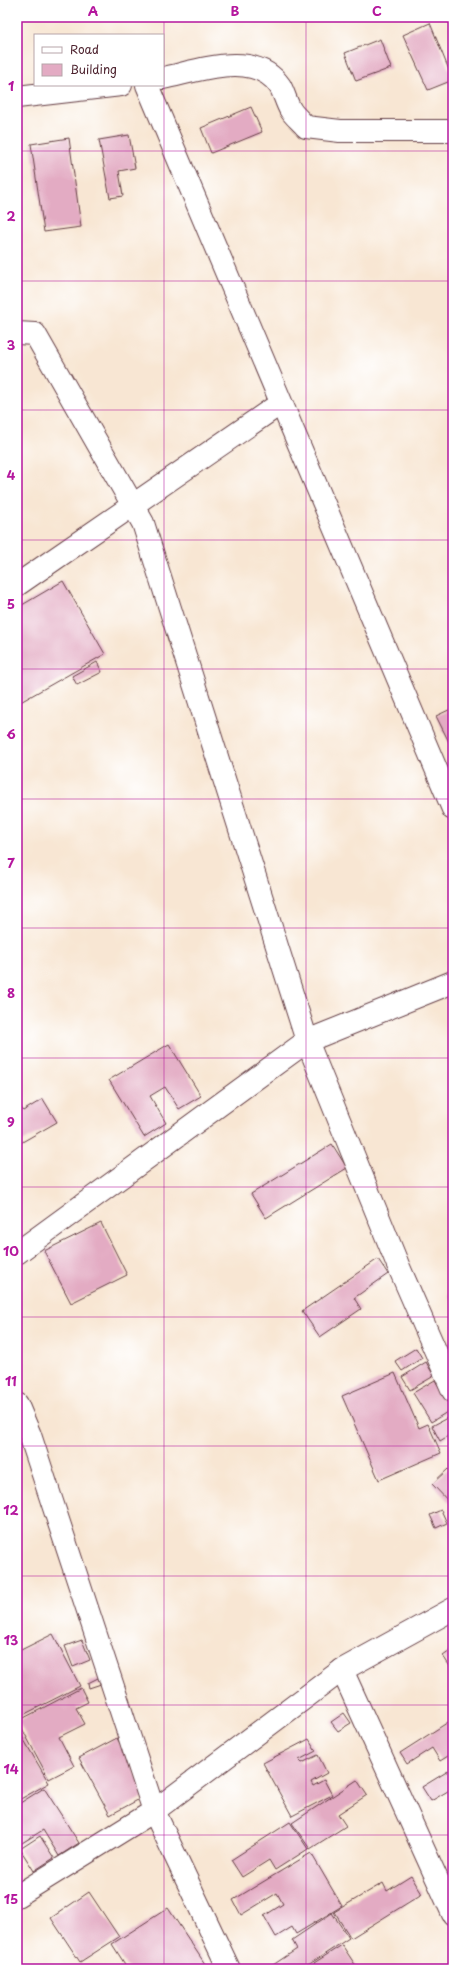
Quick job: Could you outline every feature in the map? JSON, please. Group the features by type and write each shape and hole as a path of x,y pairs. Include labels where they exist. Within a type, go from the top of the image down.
{"street":[{"path":"164,78 218,67 244,65 264,70 280,86 290,110 306,127 340,131 453,131"},
{"path":"17,97 113,86"},
{"path":"147,86 453,809"},
{"path":"17,334 35,334 143,523 307,1041 398,1265 453,1392"},
{"path":"17,585 281,403"},
{"path":"17,1253 307,1041 453,982"},
{"path":"17,1404 30,1435 154,1811 229,1969"},
{"path":"17,1896 154,1811 342,1670 453,1609"},
{"path":"342,1670 453,1914"}],"building":[{"path":"430,23 453,80 428,90 403,35"},
{"path":"380,39 391,68 356,81 345,53"},
{"path":"251,107 262,132 211,153 201,128"},
{"path":"129,135 135,168 119,171 123,196 110,198 99,140"},
{"path":"69,138 81,227 44,232 31,144"},
{"path":"63,581 105,654 17,704 17,608"},
{"path":"97,662 102,672 77,685 72,676"},
{"path":"453,708 453,750 436,716"},
{"path":"169,1044 201,1096 179,1109 165,1087 150,1096 166,1123 144,1137 109,1080"},
{"path":"43,1099 57,1122 17,1145 17,1100 23,1111"},
{"path":"332,1144 347,1168 266,1218 251,1194"},
{"path":"101,1223 127,1275 71,1303 44,1251"},
{"path":"378,1259 388,1274 354,1298 361,1309 320,1337 302,1311"},
{"path":"453,1291 453,1301 448,1295"},
{"path":"453,1341 453,1352 447,1345"},
{"path":"416,1348 422,1358 402,1371 395,1361"},
{"path":"426,1362 434,1376 410,1390 402,1377"},
{"path":"395,1373 419,1428 428,1424 441,1453 379,1480 342,1396"},
{"path":"435,1380 452,1409 431,1422 413,1393"},
{"path":"447,1418 453,1428 453,1433 440,1441 432,1426"},
{"path":"448,1469 453,1474 453,1506 432,1484"},
{"path":"441,1510 447,1523 436,1528 430,1515"},
{"path":"53,1634 80,1686 21,1716 17,1708 17,1652"},
{"path":"82,1640 90,1660 73,1667 65,1646"},
{"path":"453,1649 453,1671 443,1656"},
{"path":"98,1678 101,1684 89,1688 88,1683"},
{"path":"81,1688 88,1702 76,1708 85,1724 59,1737 74,1766 49,1779 18,1721"},
{"path":"344,1713 351,1723 338,1731 331,1722"},
{"path":"453,1719 453,1753 440,1761 432,1748 407,1764 400,1753"},
{"path":"17,1728 49,1783 17,1801"},
{"path":"117,1738 147,1795 110,1815 79,1758"},
{"path":"309,1739 316,1751 299,1760 302,1763 318,1755 327,1773 311,1782 313,1786 324,1780 332,1795 292,1816 263,1763"},
{"path":"453,1768 453,1788 431,1801 422,1787"},
{"path":"357,1780 367,1795 338,1814 346,1826 310,1849 292,1823"},
{"path":"44,1788 79,1843 59,1856 43,1830 17,1846 17,1805"},
{"path":"290,1822 308,1849 275,1870 269,1860 242,1877 231,1860"},
{"path":"40,1836 54,1858 34,1871 20,1849"},
{"path":"311,1853 342,1906 296,1934 292,1927 276,1937 264,1916 283,1904 277,1893 241,1915 233,1900"},
{"path":"411,1876 422,1894 351,1938 334,1912 383,1883 387,1891"},
{"path":"89,1892 119,1937 80,1962 51,1918"},
{"path":"168,1908 205,1964 198,1969 128,1969 112,1944"},
{"path":"332,1913 349,1938 302,1969 276,1969 273,1965 297,1949 292,1940"},
{"path":"342,1945 358,1969 318,1969 314,1963"}]}
